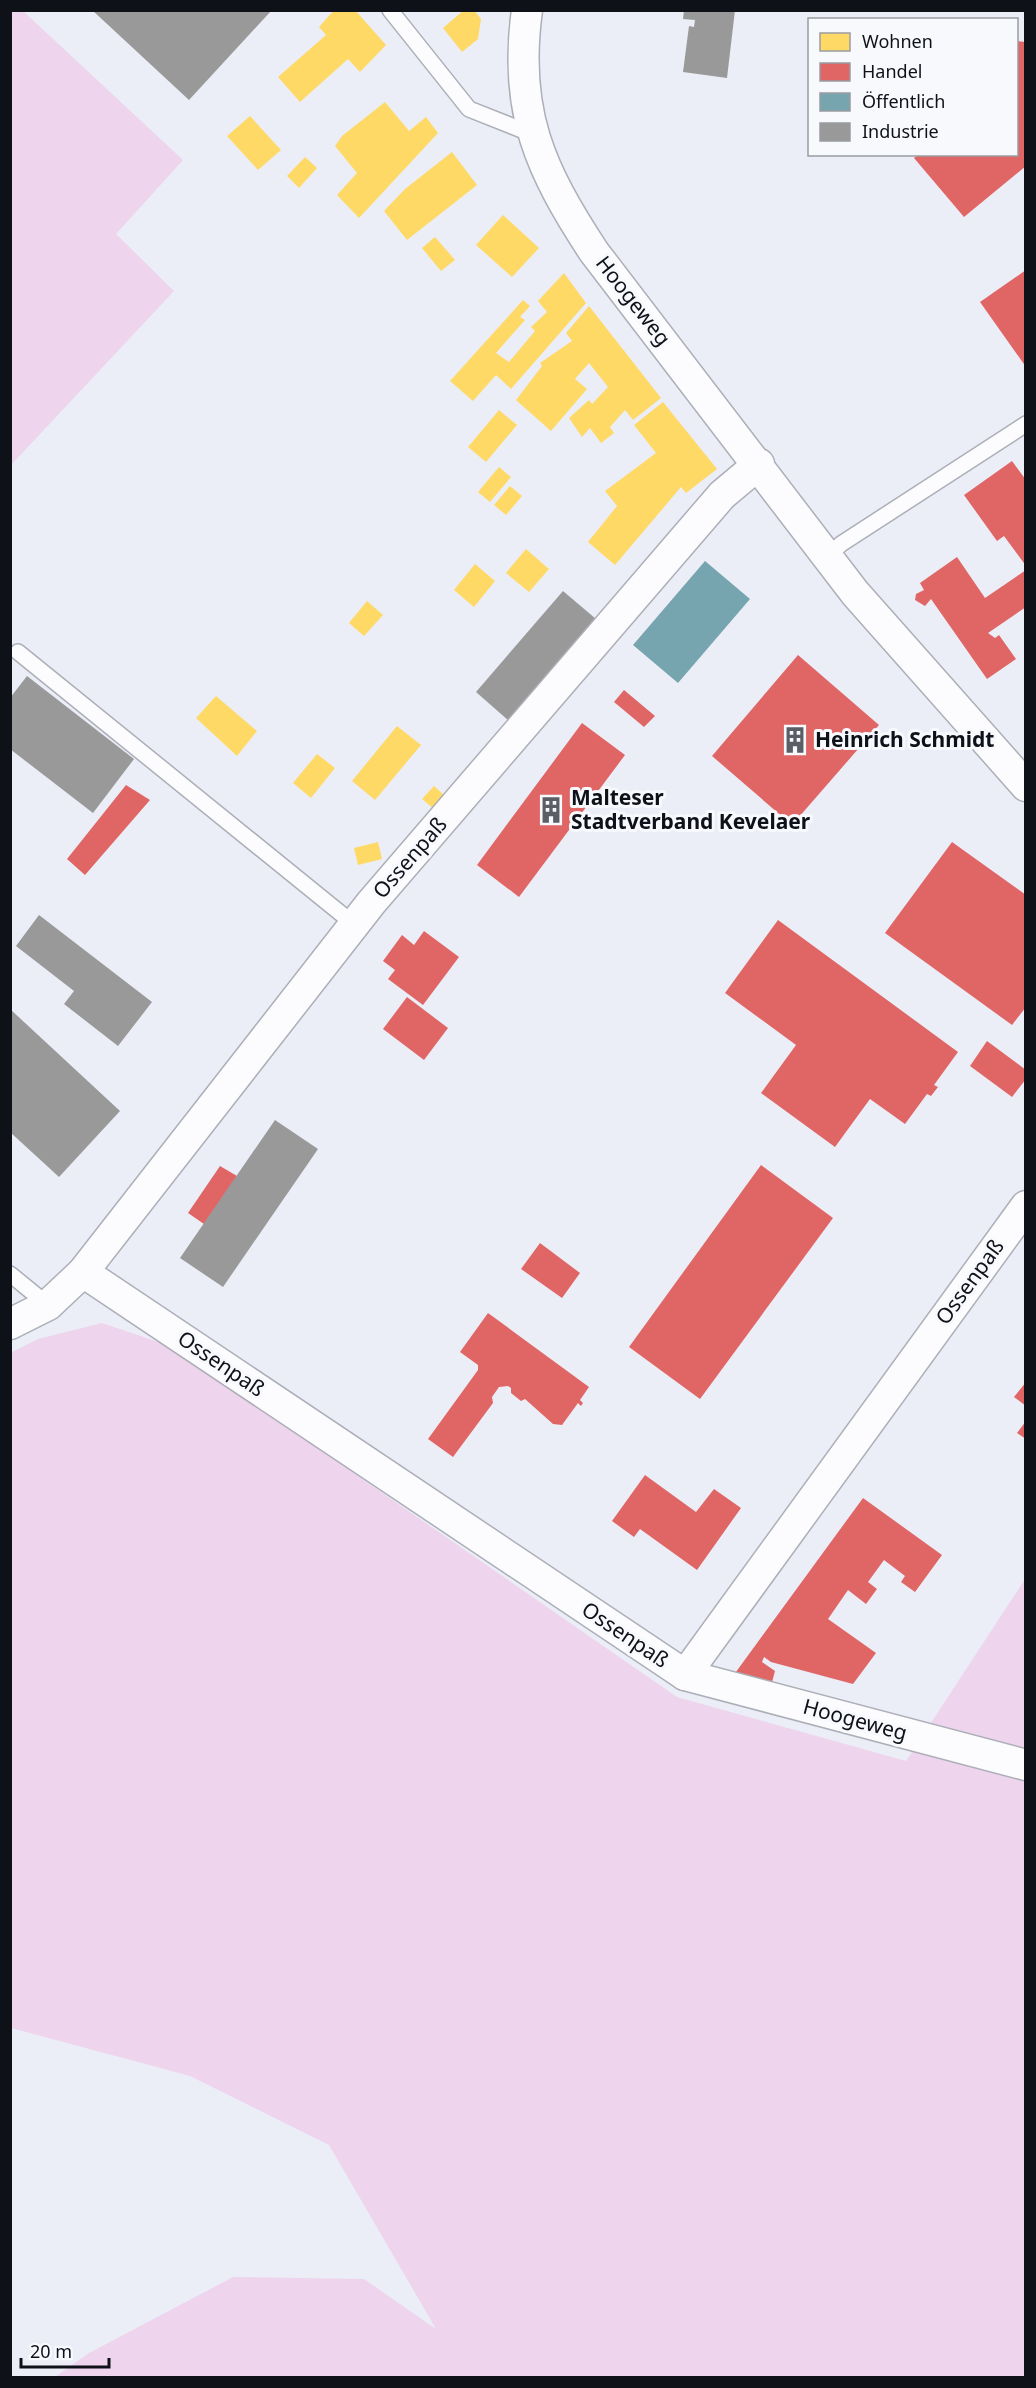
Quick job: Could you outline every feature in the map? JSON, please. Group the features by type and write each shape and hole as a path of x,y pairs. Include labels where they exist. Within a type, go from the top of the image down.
{"street":[{"name":"Hoogeweg","path":"527,10 522,52 524,93 532,134 544,167 594,252 855,592 1026,786"},
{"name":"Ossenpaß","path":"10,1323 48,1305 83,1272 354,925 722,495 759,464"},
{"name":"Ossenpaß","path":"83,1272 685,1675 1026,1206"},
{"name":"Hoogeweg","path":"685,1675 1026,1765"}],"lane":[{"path":"390,10 469,109 532,134"},
{"path":"828,556 842,544 1026,424"},
{"path":"18,652 354,925"},
{"path":"10,1274 48,1305"}],"shaded area":[{"path":"22,10 183,160 116,234 174,291 11,465 10,11"},
{"path":"102,1323 212,1360 355,1474 677,1697 906,1761 1025,1579 1025,2377 55,2377 89,2353 233,2277 364,2279 436,2329 329,2145 190,2076 11,2028 10,1353 38,1339"}],"building: Wohnen":[{"path":"334,10 355,10 386,45 360,72 348,59 300,102 278,77 326,35 319,27"},
{"path":"464,10 474,10 481,19 478,39 462,52 443,28"},
{"path":"385,102 409,131 426,117 438,133 359,218 337,195 357,173 335,146 342,136"},
{"path":"250,116 281,150 258,170 227,136"},
{"path":"452,152 477,185 407,240 384,211 405,189"},
{"path":"305,157 317,168 299,188 287,176"},
{"path":"503,215 539,248 512,277 476,245"},
{"path":"435,237 455,260 441,271 422,248"},
{"path":"564,273 586,303 511,389 496,375 473,401 450,381 523,300 530,306 520,317 525,320 496,353 509,362 535,331 531,327 547,312 538,301"},
{"path":"589,306 661,398 633,420 625,410 610,427 614,433 601,443 590,428 582,437 569,418 589,400 592,404 608,387 589,363 575,379 587,389 551,431 516,400 542,366 540,363 572,341 566,333"},
{"path":"663,402 717,469 686,493 681,487 615,565 588,542 617,506 605,491 656,453 634,425"},
{"path":"499,410 517,425 486,462 468,447"},
{"path":"499,467 511,477 490,502 478,492"},
{"path":"510,486 522,496 506,515 494,505"},
{"path":"526,549 549,569 529,592 506,573"},
{"path":"475,564 495,581 474,607 454,590"},
{"path":"367,601 383,615 364,636 349,623"},
{"path":"216,696 257,731 237,756 196,718"},
{"path":"397,726 421,745 375,800 352,781"},
{"path":"317,754 335,768 311,798 293,783"},
{"path":"434,786 445,796 434,809 422,799"},
{"path":"378,842 382,859 358,865 354,848"}],"building: Handel":[{"path":"1018,41 1026,42 1026,166 964,217 914,158 916,156 1018,156"},
{"path":"1026,270 1026,367 980,302"},
{"path":"1012,461 1026,480 1026,566 1004,536 997,541 964,495"},
{"path":"957,557 985,598 1026,570 1026,607 988,633 995,638 999,635 1016,659 987,679 931,599 925,606 915,600 916,594 924,590 920,583"},
{"name":"Heinrich Schmidt","path":"798,655 879,725 792,825 712,756"},
{"path":"624,690 655,716 644,727 614,702"},
{"name":"Malteser Stadtverband Kevelaer","path":"582,723 625,755 519,897 477,865"},
{"path":"126,785 150,800 85,875 67,859"},
{"path":"952,842 1026,895 1026,1007 1012,1025 885,933"},
{"path":"778,920 958,1052 934,1085 938,1087 931,1096 927,1094 905,1124 870,1099 835,1147 761,1093 796,1045 725,993"},
{"path":"424,931 459,957 423,1005 388,979 395,970 383,961 402,935 414,945"},
{"path":"407,997 448,1028 424,1060 383,1029"},
{"path":"987,1041 1026,1070 1026,1079 1012,1097 970,1066"},
{"path":"761,1165 833,1218 700,1399 629,1347"},
{"path":"220,1166 237,1176 204,1224 188,1213"},
{"path":"540,1243 580,1273 562,1298 521,1269"},
{"path":"488,1313 589,1387 580,1400 583,1403 581,1406 578,1403 562,1425 553,1424 525,1399 521,1401 511,1393 511,1388 508,1386 499,1387 492,1397 493,1403 453,1457 428,1439 478,1370 478,1365 460,1352"},
{"path":"1026,1382 1026,1406 1014,1397"},
{"path":"1026,1421 1026,1439 1017,1433"},
{"path":"645,1475 696,1512 714,1489 741,1508 697,1570 640,1529 634,1537 612,1521"},
{"path":"863,1498 942,1555 915,1592 901,1582 905,1576 884,1560 868,1582 877,1589 866,1604 848,1590 828,1619 876,1653 853,1684 771,1662 764,1657 762,1662 775,1671 771,1686 733,1676"}],"building: Öffentlich":[{"path":"705,561 750,599 678,683 633,645"}],"building: Industrie":[{"path":"92,10 272,10 189,100"},
{"path":"684,10 735,10 727,78 683,72 689,26 694,27 695,20 683,19"},
{"path":"563,591 596,619 509,721 476,692"},
{"path":"27,676 134,759 93,813 10,749 10,698"},
{"path":"39,915 152,1002 118,1046 64,1004 74,991 16,946"},
{"path":"10,1009 120,1111 59,1177 10,1132"},
{"path":"275,1120 318,1149 223,1287 180,1258"}],"place":[{"name":"Heinrich Schmidt","path":"795,740"},
{"name":"Malteser Stadtverband Kevelaer","path":"551,810"}]}
